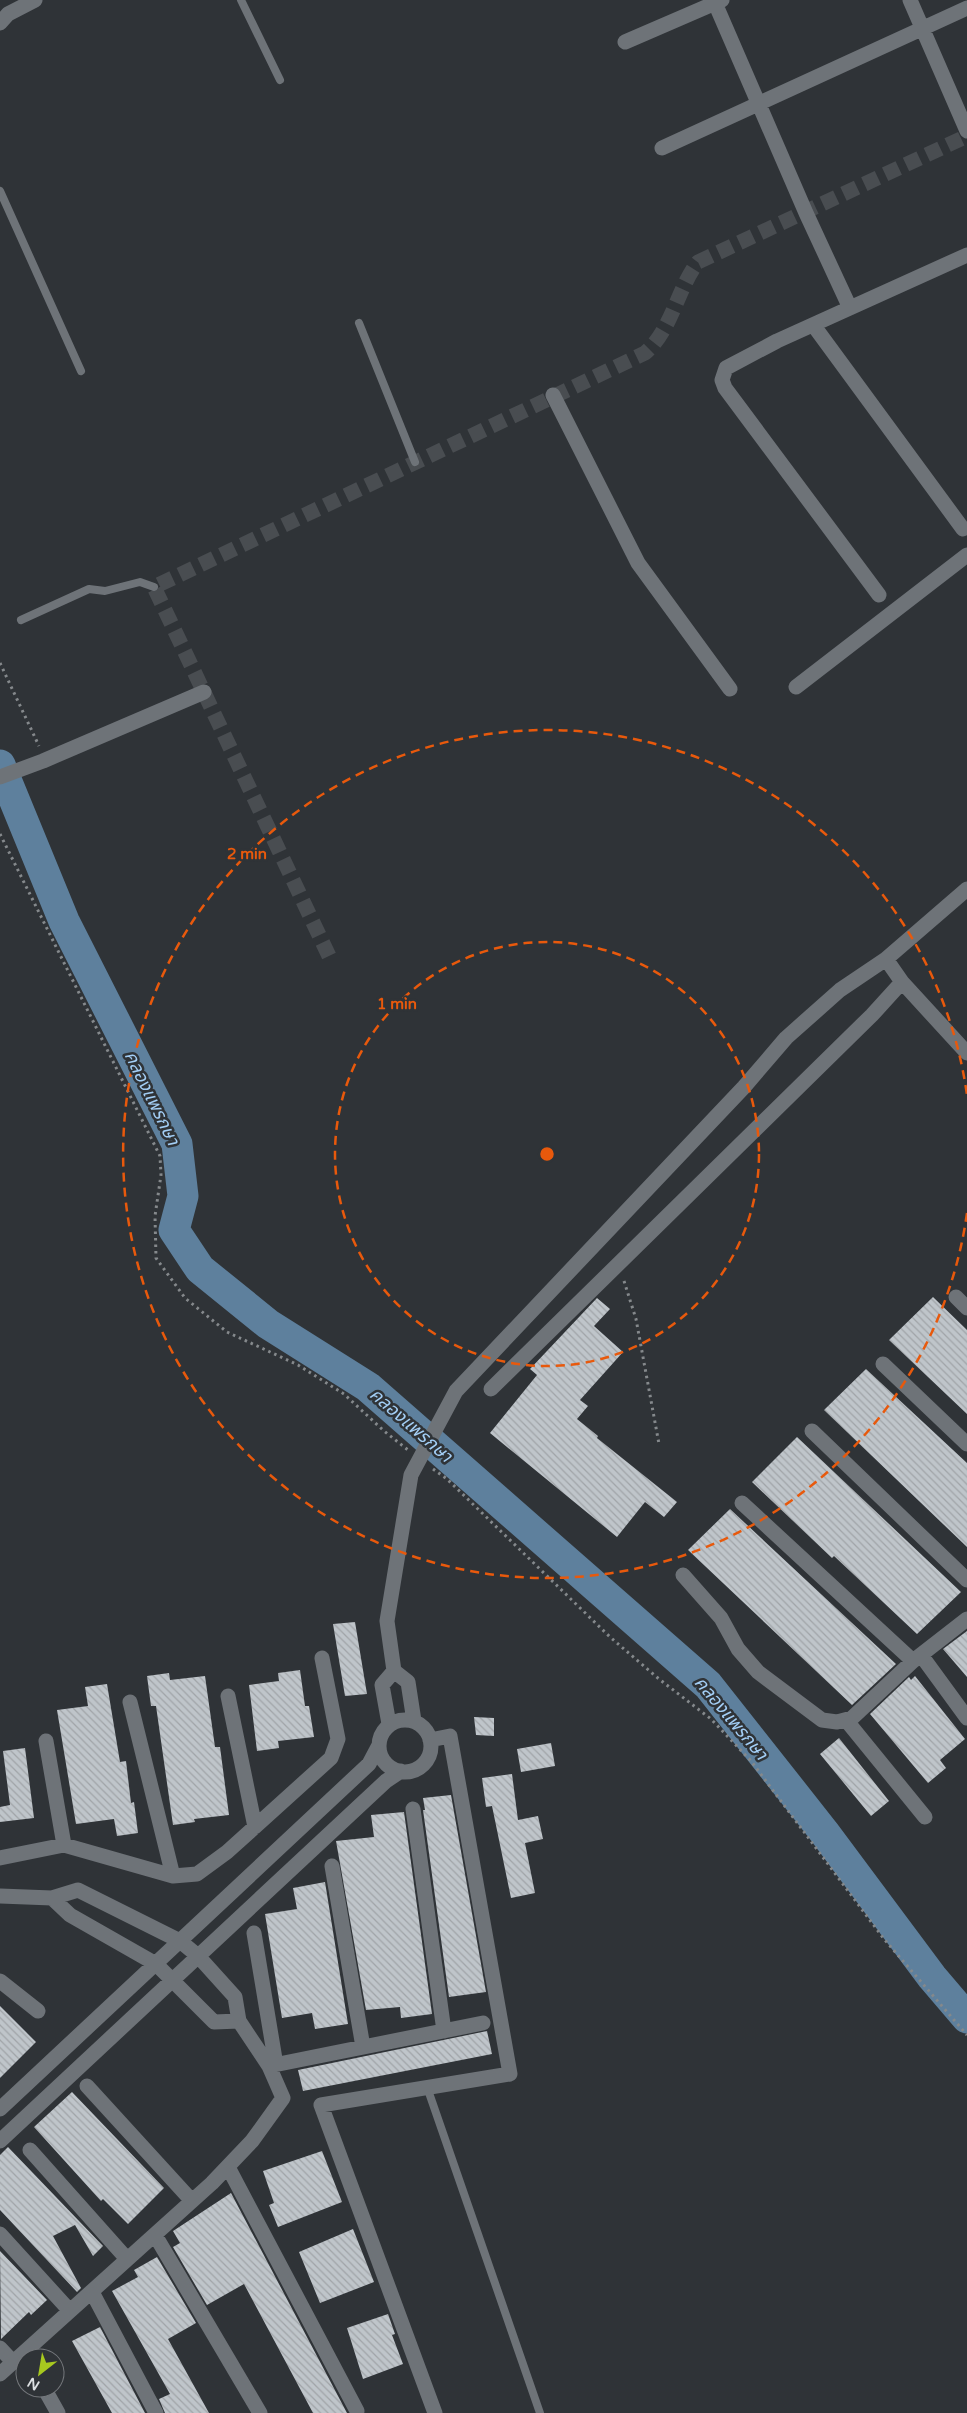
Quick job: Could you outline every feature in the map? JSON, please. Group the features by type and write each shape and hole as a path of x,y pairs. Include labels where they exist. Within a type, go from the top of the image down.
{"street":[{"path":"0,23 8,14 35,0"},
{"path":"910,0 967,131"},
{"path":"625,42 718,2 757,103 850,308"},
{"path":"662,148 967,8"},
{"path":"879,595 725,388 722,380 726,368 777,341 814,326 967,255"},
{"path":"814,326 964,529"},
{"path":"553,395 638,563 730,689"},
{"path":"796,687 967,555"},
{"path":"0,777 42,757 204,692"},
{"path":"414,1722 408,1682 394,1672 387,1621 411,1475 456,1391 744,1087 786,1038 840,990 886,959 967,889"},
{"path":"886,959 902,982 967,1053"},
{"path":"492,1389 865,1022 902,982"},
{"path":"883,1364 967,1444"},
{"path":"812,1430 967,1580"},
{"path":"742,1503 917,1658 967,1718"},
{"path":"683,1575 721,1618 738,1649 758,1672 822,1720 837,1722 852,1718 917,1658 967,1619"},
{"path":"0,1858 64,1844 173,1876 197,1874 228,1852 331,1758 338,1740 322,1658"},
{"path":"389,1724 382,1685 394,1672"},
{"path":"228,1696 255,1827"},
{"path":"130,1702 173,1876"},
{"path":"0,2109 369,1764 378,1747 383,1730 389,1724 397,1720 414,1722 422,1726 430,1740 429,1756 424,1764 410,1772 401,1772 385,1764 378,1747"},
{"path":"846,1720 925,1817"},
{"path":"430,1740 450,1736 510,2074 321,2104 436,2413"},
{"path":"46,1741 64,1844"},
{"path":"0,2141 386,1780 401,1772"},
{"path":"413,1809 444,2030"},
{"path":"332,1866 363,2047"},
{"path":"0,1896 52,1898 78,1890 180,1941 198,1956 235,1996 239,2021 272,2066"},
{"path":"52,1898 70,1915 156,1964 214,2022 239,2021"},
{"path":"31,2348 228,2167 252,2141 283,2098 272,2066 254,1933"},
{"path":"0,1981 38,2011"},
{"path":"272,2066 483,2023"},
{"path":"87,2086 192,2201"},
{"path":"30,2150 127,2259"},
{"path":"228,2167 357,2411"},
{"path":"0,2234 70,2311"},
{"path":"155,2235 260,2413"},
{"path":"92,2292 156,2413"},
{"path":"0,2348 15,2354"},
{"path":"0,2374 15,2362"},
{"path":"50,2398 58,2413"}],"lane":[{"path":"241,0 280,80"},
{"path":"0,191 81,371"},
{"path":"359,322 415,462"},
{"path":"21,620 89,590 105,591 140,582 154,587"},
{"path":"427,2088 540,2413"}],"path":[{"path":"0,663 42,757"},
{"path":"619,1264 636,1319 659,1444"}],"building":[{"path":"933,1297 967,1330 967,1414 889,1340"},
{"path":"597,1298 610,1309 594,1326 623,1352 580,1400 588,1406 577,1419 598,1436 597,1438 677,1502 664,1517 645,1502 617,1537 490,1433 537,1375 530,1369"},
{"path":"866,1369 967,1463 967,1547 824,1410"},
{"path":"797,1437 961,1592 917,1634 834,1556 832,1558 752,1482"},
{"path":"730,1509 896,1664 852,1705 688,1550"},
{"path":"355,1622 367,1694 345,1696 333,1624"},
{"path":"967,1631 967,1677 943,1649"},
{"path":"300,1670 305,1706 309,1706 314,1737 278,1741 279,1748 257,1751 249,1685 279,1681 278,1673"},
{"path":"169,1673 170,1680 205,1676 215,1747 220,1747 229,1815 194,1819 195,1822 173,1825 156,1706 151,1706 147,1676"},
{"path":"915,1676 965,1739 940,1760 946,1768 928,1783 870,1714 909,1677 911,1680"},
{"path":"107,1684 120,1762 126,1761 131,1803 134,1802 138,1833 117,1836 114,1819 76,1824 57,1710 88,1706 85,1687"},
{"path":"474,1717 494,1718 494,1736 476,1735"},
{"path":"839,1738 889,1801 871,1816 820,1754"},
{"path":"551,1743 555,1766 521,1772 517,1749"},
{"path":"25,1748 34,1818 0,1822 0,1807 10,1805 3,1751"},
{"path":"512,1774 518,1820 538,1816 543,1839 525,1843 535,1893 511,1898 492,1806 486,1807 482,1778"},
{"path":"451,1795 486,1992 449,1997 423,1810 425,1810 423,1798"},
{"path":"404,1812 432,2014 401,2018 400,2007 366,2010 336,1841 374,1837 371,1815"},
{"path":"325,1882 348,2024 315,2029 312,2013 282,2018 265,1914 297,1909 293,1888"},
{"path":"0,2006 36,2042 0,2078"},
{"path":"487,2031 492,2054 303,2091 298,2070"},
{"path":"72,2092 164,2188 128,2224 103,2199 101,2201 34,2127"},
{"path":"8,2147 103,2246 93,2256 75,2225 53,2236 81,2288 77,2292 0,2210 0,2155"},
{"path":"322,2151 342,2202 278,2227 269,2205 274,2203 263,2171"},
{"path":"231,2193 347,2413 313,2413 244,2284 207,2305 173,2247 180,2243 173,2231"},
{"path":"353,2229 374,2282 320,2303 299,2252"},
{"path":"0,2251 47,2300 31,2315 29,2312 1,2339"},
{"path":"157,2257 196,2323 168,2339 209,2413 165,2413 159,2399 170,2394 112,2291 138,2277 134,2270"},
{"path":"388,2314 395,2334 392,2335 403,2364 363,2379 347,2328"},
{"path":"100,2327 145,2413 112,2413 72,2341"}],"waterway":[{"name":"คลองแพรกษา","path":"0,765 64,921 177,1144 183,1196 174,1230 200,1269 268,1324 368,1387 708,1685 824,1832 932,1977 967,2018"}],"tunnel":[{"path":"329,956 154,587 645,353 662,333 685,284 698,262 967,136"}]}
